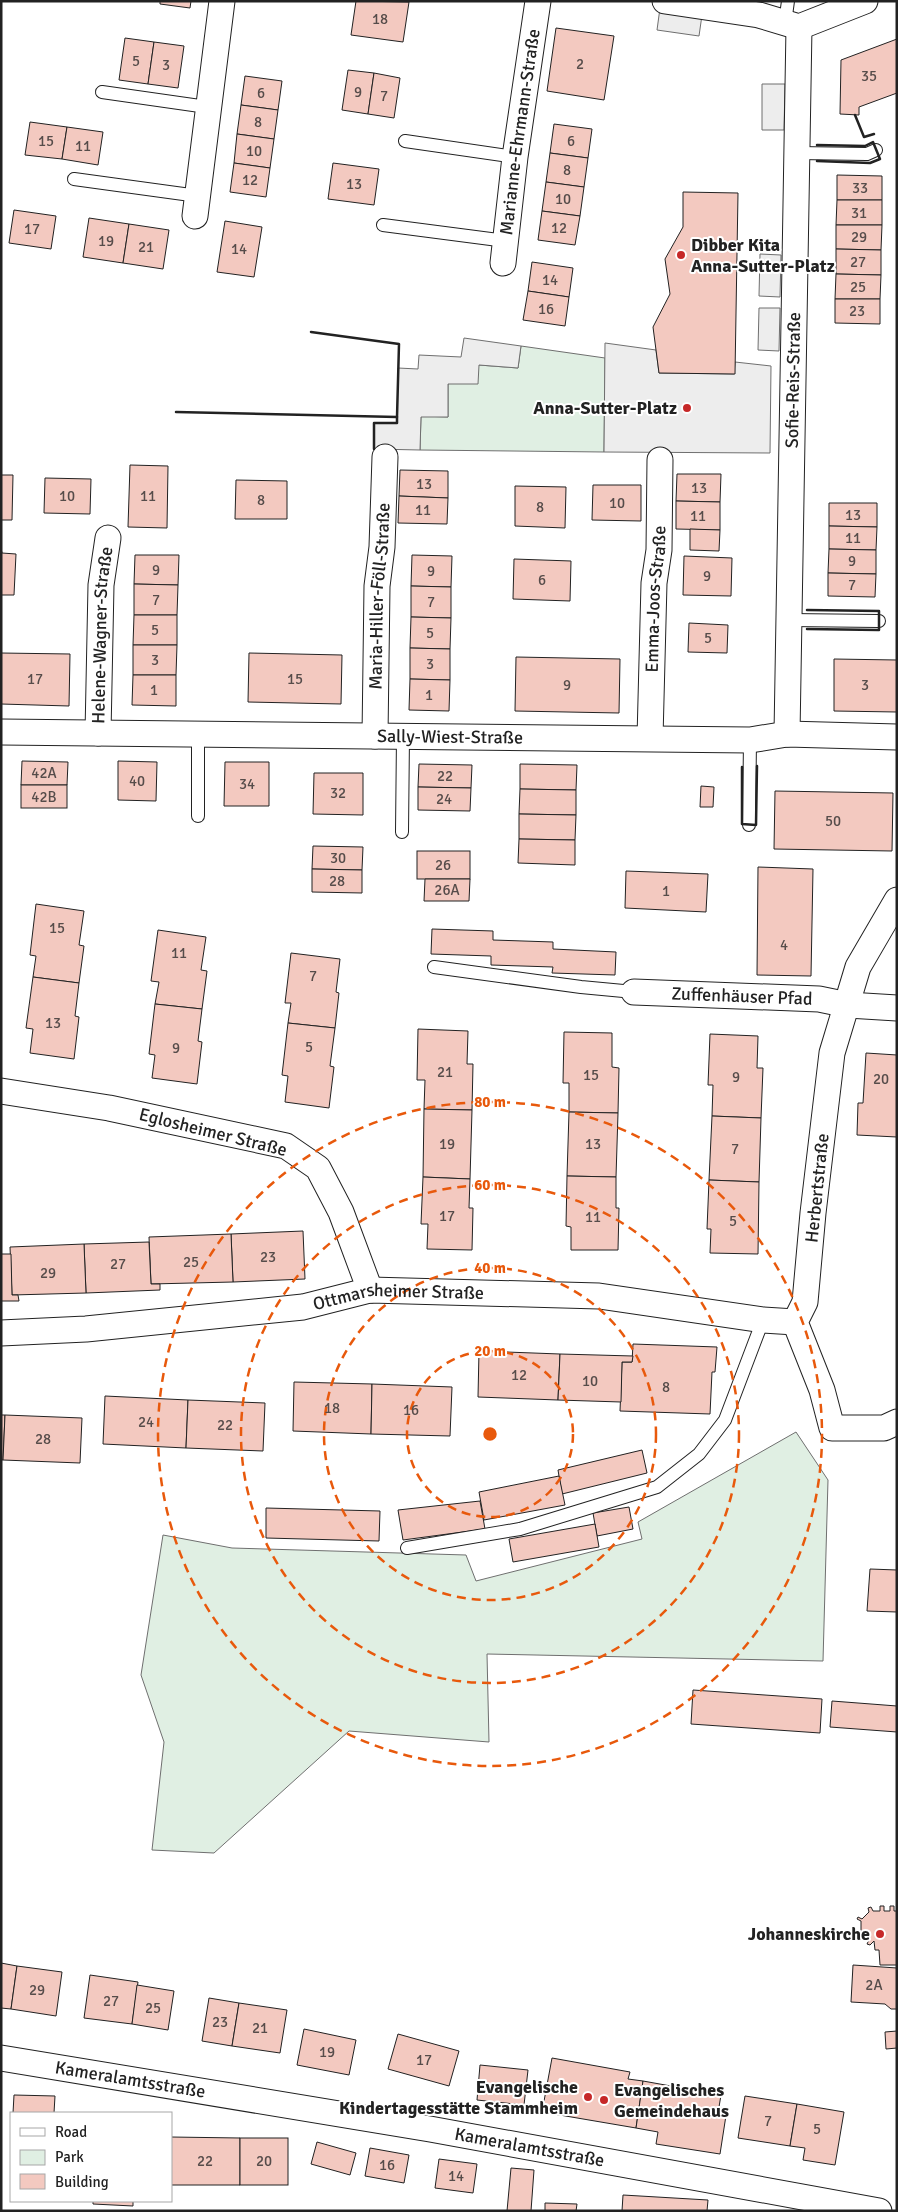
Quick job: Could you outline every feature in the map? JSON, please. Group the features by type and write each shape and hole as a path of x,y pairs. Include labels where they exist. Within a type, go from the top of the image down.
{"street":[{"path":"196,206 207,107 222,1"},
{"name":"Marianne-Ehrmann-Straße","path":"504,252 515,157 538,1"},
{"path":"665,1 759,15 791,17 865,1"},
{"name":"Sofie-Reis-Straße","path":"787,734 797,153 791,17"},
{"name":"Maria-Hiller-Föll-Straße","path":"375,736 377,586 382,547 385,457"},
{"name":"Emma-Joos-Straße","path":"650,738 654,583 658,550 660,460"},
{"name":"Helene-Wagner-Straße","path":"98,733 101,586 108,538"},
{"name":"Sally-Wiest-Straße","path":"1,732 750,740 787,734 897,737"},
{"name":"Herbertstraße","path":"795,1322 805,1302 813,1213 832,1053 858,967 897,900"},
{"name":"Zuffenhäuser Pfad","path":"634,992 819,999 848,1005 897,1008"},
{"name":"Eglosheimer Straße","path":"1,1091 110,1108 286,1146 318,1168 340,1212 370,1290"},
{"name":"Ottmarsheimer Straße","path":"1,1333 86,1329 303,1307 370,1290 599,1296 763,1320 795,1322"},
{"path":"795,1322 822,1390 832,1428 890,1425"},
{"name":"Kameralamtsstraße","path":"1,2058 430,2129 879,2211"}],"lane":[{"path":"102,92 207,107"},
{"path":"405,141 515,157"},
{"path":"797,153 867,154 876,150"},
{"path":"74,178 196,206"},
{"path":"383,225 504,252"},
{"path":"789,620 879,621"},
{"path":"198,734 198,816"},
{"path":"402,832 403,736"},
{"path":"749,824 750,740"},
{"path":"434,967 581,987 634,992"},
{"path":"407,1548 520,1529 657,1487 700,1454 725,1420 763,1320"}],"green space":[{"path":"521,346 605,358 604,452 420,450 421,416 448,417 448,384 479,365 518,368"},
{"path":"796,1432 828,1480 823,1661 487,1654 489,1742 349,1731 214,1853 152,1850 164,1742 141,1675 163,1535 232,1548 466,1555 476,1581 642,1539 638,1522"}],"shaded area":[{"path":"660,8 702,15 699,36 657,30"},
{"path":"762,84 785,84 784,130 762,130"},
{"path":"760,254 781,255 780,297 759,296"},
{"path":"759,308 780,308 779,351 758,350"},
{"path":"464,338 521,346 518,368 479,365 478,384 448,384 448,417 421,417 420,450 374,449 374,423 397,423 398,368 418,369 419,355 461,357"},
{"name":"Anna-Sutter-Platz","path":"605,343 656,350 659,373 734,374 735,362 771,366 770,453 604,452"}],"building":[{"path":"160,1 191,1 190,8 160,4"},
{"path":"356,1 409,2 403,42 351,35"},
{"path":"556,28 614,36 604,100 547,91"},
{"path":"125,38 154,42 148,84 119,80"},
{"path":"897,39 897,93 859,107 859,115 840,114 841,60"},
{"path":"154,42 184,46 178,88 148,84"},
{"path":"348,70 374,73 368,114 342,110"},
{"path":"374,73 400,78 394,118 368,114"},
{"path":"245,76 282,81 278,110 241,105"},
{"path":"241,105 278,110 274,139 237,134"},
{"path":"30,122 67,127 62,159 25,155"},
{"path":"554,124 592,129 588,158 550,153"},
{"path":"67,127 103,132 98,165 62,159"},
{"path":"237,134 274,139 270,168 234,163"},
{"path":"550,153 588,158 584,187 546,182"},
{"path":"234,163 270,168 266,197 230,192"},
{"path":"333,163 379,169 374,205 328,199"},
{"path":"837,175 882,176 882,200 837,200"},
{"path":"546,182 584,187 580,216 542,211"},
{"path":"683,192 738,193 735,374 659,373 653,327 670,294 665,259 683,227"},
{"path":"837,200 882,200 882,225 836,225"},
{"path":"14,210 56,216 51,249 9,243"},
{"path":"542,211 580,216 575,245 538,240"},
{"path":"89,218 129,224 123,263 83,257"},
{"path":"225,221 262,227 254,277 217,272"},
{"path":"129,224 169,230 163,269 123,263"},
{"path":"836,225 882,225 881,250 836,249"},
{"path":"836,249 881,250 881,275 836,274"},
{"path":"532,262 573,268 569,297 528,291"},
{"path":"836,274 881,275 880,299 835,299"},
{"path":"528,291 569,297 565,326 523,320"},
{"path":"835,299 880,299 880,324 835,323"},
{"path":"130,465 168,466 167,528 128,527"},
{"path":"400,470 448,471 448,498 399,496"},
{"path":"677,474 721,474 720,502 676,501"},
{"path":"1,475 13,475 12,520 1,520"},
{"path":"45,478 91,479 90,514 44,513"},
{"path":"236,480 287,481 287,519 235,519"},
{"path":"593,485 641,485 641,521 592,520"},
{"path":"515,486 566,487 565,528 515,526"},
{"path":"399,496 448,498 447,524 398,523"},
{"path":"676,501 720,502 720,530 676,529"},
{"path":"829,503 877,503 877,527 829,526"},
{"path":"829,526 877,527 876,550 829,549"},
{"path":"690,529 720,530 719,551 690,550"},
{"path":"1,548 2,553 16,554 14,595 1,595"},
{"path":"829,549 876,550 876,574 828,573"},
{"path":"135,555 179,555 178,585 134,584"},
{"path":"412,555 452,556 451,587 411,586"},
{"path":"684,556 732,558 731,596 683,595"},
{"path":"514,559 571,561 570,601 513,599"},
{"path":"828,573 876,574 875,597 828,596"},
{"path":"134,584 178,585 177,615 134,615"},
{"path":"411,586 451,587 451,618 411,617"},
{"path":"134,615 177,615 177,645 133,645"},
{"path":"411,617 451,618 450,649 410,648"},
{"path":"689,623 728,625 727,653 688,652"},
{"path":"133,645 177,645 176,675 133,675"},
{"path":"410,648 450,649 450,680 410,679"},
{"path":"1,653 70,654 69,706 1,704"},
{"path":"249,653 342,655 341,704 248,702"},
{"path":"516,657 620,659 619,713 515,711"},
{"path":"834,659 897,660 897,712 834,711"},
{"path":"133,675 176,675 176,706 132,705"},
{"path":"410,679 450,680 449,711 409,710"},
{"path":"22,761 68,762 67,785 21,785"},
{"path":"118,761 157,762 156,801 118,800"},
{"path":"225,762 269,762 269,806 224,806"},
{"path":"419,764 472,765 471,788 418,787"},
{"path":"520,764 577,765 576,790 520,789"},
{"path":"314,773 363,773 363,815 313,814"},
{"path":"21,785 67,785 67,808 21,808"},
{"path":"701,786 714,787 713,807 700,807"},
{"path":"418,787 471,788 470,811 418,810"},
{"path":"520,789 576,790 576,815 519,814"},
{"path":"775,791 893,793 892,851 774,849"},
{"path":"519,814 576,815 575,840 519,839"},
{"path":"519,839 575,840 575,865 518,863"},
{"path":"313,846 363,847 362,870 312,869"},
{"path":"417,851 470,851 470,879 417,879"},
{"path":"758,867 813,869 811,976 757,975"},
{"path":"312,869 362,870 362,893 312,892"},
{"path":"626,871 708,874 706,912 625,908"},
{"path":"425,879 470,879 469,901 424,901"},
{"path":"36,904 84,911 79,945 84,946 79,983 33,977 36,956 30,955"},
{"path":"432,929 493,931 493,940 553,942 553,949 616,952 615,975 552,973 553,967 491,965 491,956 431,954"},
{"path":"158,930 206,937 201,970 207,971 202,1009 155,1004 159,982 151,981"},
{"path":"291,953 340,959 336,992 339,993 335,1028 288,1023 291,1003 285,1003"},
{"path":"33,977 79,983 75,1016 79,1017 74,1059 30,1053 33,1029 26,1028"},
{"path":"155,1004 202,1009 198,1041 202,1042 197,1084 152,1078 155,1055 149,1054"},
{"path":"288,1023 335,1028 330,1066 334,1067 329,1108 285,1102 288,1076 282,1075"},
{"path":"418,1029 468,1031 467,1064 473,1064 472,1110 424,1109 425,1080 417,1080"},
{"path":"564,1032 612,1033 612,1067 619,1068 618,1113 569,1112 569,1083 563,1083"},
{"path":"710,1034 758,1036 757,1068 763,1068 761,1118 712,1116 713,1085 708,1085"},
{"path":"866,1053 897,1055 897,1137 857,1135 858,1103 863,1103"},
{"path":"424,1109 472,1110 470,1179 423,1177"},
{"path":"569,1112 618,1113 616,1177 567,1176"},
{"path":"712,1116 761,1118 759,1182 709,1180"},
{"path":"567,1176 616,1177 616,1208 619,1208 618,1250 571,1250 571,1227 566,1226"},
{"path":"423,1177 470,1179 469,1208 473,1208 472,1250 427,1249 428,1224 421,1224"},
{"path":"709,1180 759,1182 758,1254 710,1253 711,1229 707,1229"},
{"path":"303,1231 305,1279 233,1282 231,1234"},
{"path":"231,1234 233,1282 151,1284 149,1237"},
{"path":"149,1242 151,1284 160,1284 160,1290 86,1293 84,1244"},
{"path":"84,1244 86,1293 12,1295 10,1247"},
{"path":"1,1254 11,1254 12,1295 18,1295 19,1301 1,1301"},
{"path":"633,1344 717,1347 715,1372 712,1372 710,1414 620,1411 622,1362 632,1362"},
{"path":"479,1351 560,1354 558,1400 478,1397"},
{"path":"560,1354 633,1356 632,1362 622,1362 621,1402 558,1400"},
{"path":"294,1382 372,1384 371,1434 293,1431"},
{"path":"372,1384 452,1387 450,1436 371,1434"},
{"path":"105,1396 188,1400 186,1448 103,1444"},
{"path":"188,1400 265,1403 263,1451 186,1448"},
{"path":"1,1415 5,1415 3,1460 1,1460"},
{"path":"5,1415 82,1418 80,1463 3,1460"},
{"path":"642,1450 647,1473 562,1494 558,1470"},
{"path":"559,1476 565,1505 484,1520 479,1492"},
{"path":"480,1501 485,1529 403,1540 398,1510"},
{"path":"629,1507 633,1529 597,1536 593,1513"},
{"path":"266,1508 380,1511 379,1541 266,1538"},
{"path":"595,1524 599,1547 513,1562 509,1539"},
{"path":"870,1569 897,1570 897,1612 867,1611"},
{"path":"693,1690 822,1699 820,1733 691,1724"},
{"path":"832,1701 897,1706 897,1732 830,1727"},
{"name":"Johanneskirche","path":"880,1906 884,1906 884,1911 890,1911 890,1906 894,1906 894,1911 897,1911 897,1965 880,1965 879,1950 875,1950 874,1941 870,1945 867,1944 869,1940 862,1933 859,1936 857,1933 861,1931 861,1921 857,1919 858,1917 862,1919 869,1912 868,1908 871,1907 873,1911 880,1911"},
{"path":"1,1963 17,1966 11,2009 1,2008"},
{"path":"853,1965 897,1968 897,2009 891,2009 885,2004 851,2002"},
{"path":"17,1966 62,1972 56,2016 11,2009"},
{"path":"90,1975 138,1982 132,2024 84,2018"},
{"path":"137,1985 174,1991 168,2030 132,2024"},
{"path":"209,1998 239,2003 232,2046 202,2041"},
{"path":"239,2003 287,2010 280,2053 232,2046"},
{"path":"304,2029 356,2040 349,2075 297,2065"},
{"path":"897,2031 897,2048 886,2049 885,2032"},
{"path":"398,2034 459,2051 449,2086 388,2069"},
{"path":"552,2058 630,2072 628,2079 643,2081 636,2128 542,2112"},
{"path":"480,2065 528,2070 524,2105 477,2100"},
{"path":"643,2081 721,2095 719,2107 727,2109 720,2154 656,2144 658,2132 636,2128"},
{"path":"14,2095 55,2096 54,2112 13,2112"},
{"path":"745,2096 797,2104 790,2146 738,2138"},
{"path":"797,2104 844,2112 835,2165 803,2160 805,2148 790,2146"},
{"path":"172,2137 240,2138 240,2185 172,2185"},
{"path":"240,2138 288,2138 288,2185 240,2185"},
{"path":"317,2142 356,2153 350,2175 311,2164"},
{"path":"370,2148 409,2155 404,2183 365,2176"},
{"path":"439,2159 477,2164 473,2193 435,2188"},
{"path":"511,2168 534,2170 531,2211 507,2211"},
{"path":"623,2195 708,2200 707,2211 622,2211"},
{"path":"93,2202 133,2202 133,2206 93,2204"},
{"path":"545,2203 577,2204 576,2211 545,2211"}],"wall":[{"path":"855,115 864,137 874,134"},
{"path":"817,145 865,146 873,142 880,159 870,163 817,161"},
{"path":"176,412 397,417 399,344 311,332"},
{"path":"374,449 374,423 397,423 397,417"},
{"path":"807,610 879,611 879,630 807,629"},
{"path":"742,767 742,824 756,825 757,766"}],"place":[{"name":"Dibber Kita Anna-Sutter-Platz","path":"681,255"},
{"name":"Anna-Sutter-Platz","path":"687,408"},
{"name":"Johanneskirche","path":"880,1934"},
{"name":"Evangelische Kindertagesstätte Stammheim","path":"588,2097"},
{"name":"Evangelisches Gemeindehaus","path":"604,2100"}]}
